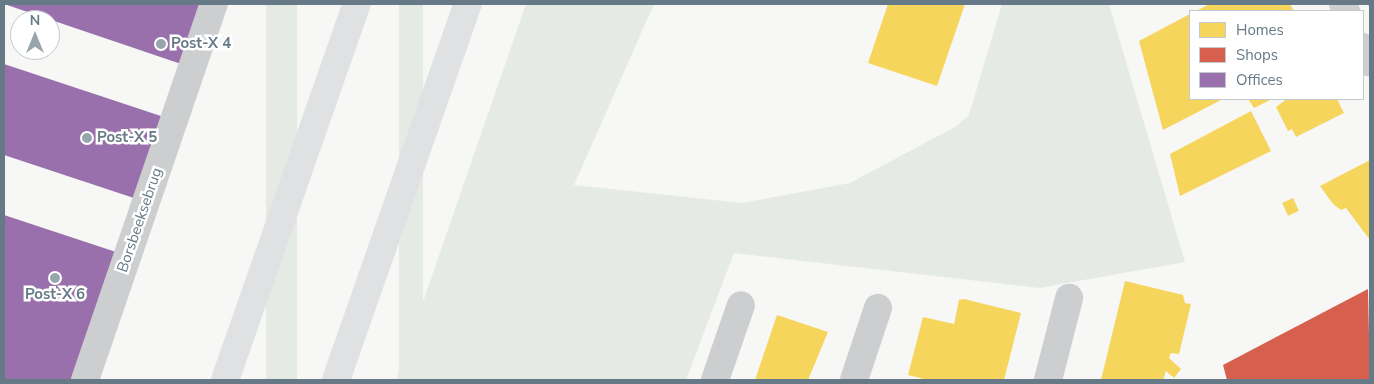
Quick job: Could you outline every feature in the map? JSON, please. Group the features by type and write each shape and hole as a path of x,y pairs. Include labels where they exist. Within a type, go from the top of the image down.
{"highway":[{"path":"225,380 357,4"},
{"path":"336,380 468,4"}],"street":[{"name":"Borsbeeksebrug","path":"85,380 214,4"},
{"path":"1364,49 1370,63"},
{"path":"1048,380 1070,298"},
{"path":"715,380 741,305"},
{"path":"854,380 878,308"}],"shaded area":[{"path":"266,4 297,4 297,380 266,380"},
{"path":"399,4 423,4 423,380 399,380"},
{"path":"526,4 654,4 574,185 742,203 850,183 955,127 969,115 1002,4 1109,4 1185,262 1039,288 734,253 686,380 396,380"}],"building: Homes":[{"path":"888,4 965,4 937,86 868,63"},
{"path":"1210,4 1290,4 1293,10 1198,10"},
{"path":"1189,15 1189,100 1221,100 1163,130 1139,41"},
{"path":"1249,100 1270,100 1254,108"},
{"path":"1286,100 1338,100 1344,113 1296,137 1292,129 1288,131 1276,107"},
{"path":"1251,111 1271,151 1180,196 1170,154"},
{"path":"1370,160 1370,240 1346,208 1341,210 1333,204 1320,186"},
{"path":"1293,198 1299,211 1288,216 1282,203"},
{"path":"1125,281 1183,295 1185,303 1191,304 1179,354 1171,353 1169,358 1181,369 1174,378 1166,371 1163,380 1101,380"},
{"path":"964,299 1021,313 1004,380 928,380 908,375 923,317 954,324 959,300"},
{"path":"777,315 828,332 808,380 755,380"}],"building: Shops":[{"path":"1368,289 1370,380 1227,380 1223,365"}],"building: Offices":[{"name":"Post-X 4","path":"4,4 214,4 193,68 60,23 60,10 22,10"},
{"name":"Post-X 5","path":"4,64 176,121 149,203 4,155"},
{"name":"Post-X 6","path":"4,215 116,252 73,380 4,380"}],"tram line":[{"path":"1368,4 1370,8"}],"place":[{"name":"Post-X 4","path":"161,44"},
{"name":"Post-X 5","path":"87,138"},
{"name":"Post-X 6","path":"55,278"}]}
